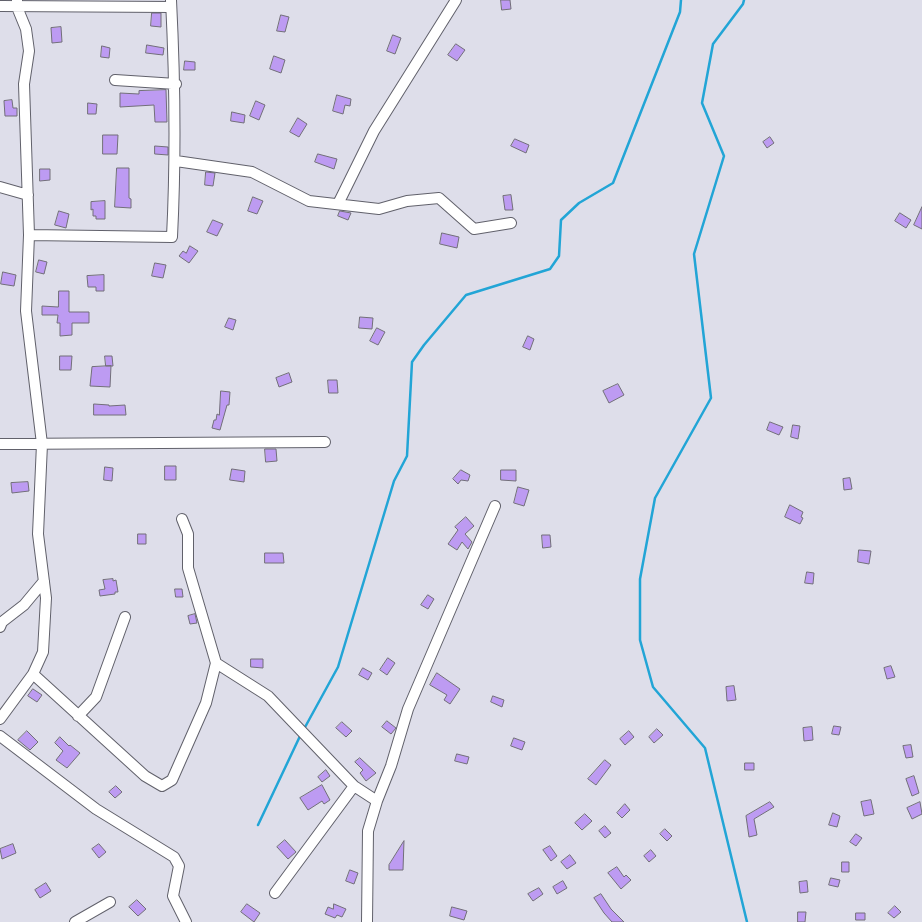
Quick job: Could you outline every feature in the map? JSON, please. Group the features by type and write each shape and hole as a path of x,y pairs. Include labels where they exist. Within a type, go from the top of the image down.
{"street":[{"path":"338,204 374,131 456,0"},
{"path":"0,719 33,674 42,652 46,598 38,534 42,444 26,311 29,236 24,84 29,51 26,29 17,3"},
{"path":"0,6 17,3 171,4 176,84 176,162 172,237 29,236"},
{"path":"115,80 176,84"},
{"path":"176,162 252,172 309,201 379,209 407,201 440,198 474,229 511,223"},
{"path":"0,187 28,195"},
{"path":"0,444 326,442"},
{"path":"367,922 368,831 377,801 391,766 408,709 495,506"},
{"path":"33,674 145,776 162,786 172,780 203,710 216,663 188,568 188,534 182,519"},
{"path":"0,626 2,622 24,605 44,582"},
{"path":"78,716 96,696 125,617"},
{"path":"216,663 268,696 354,786 377,801"},
{"path":"0,736 96,809 174,857 178,866 173,896 186,922"},
{"path":"275,893 354,786"},
{"path":"75,922 110,902"}],"building":[{"path":"501,0 510,0 511,9 502,10"},
{"path":"152,13 161,13 161,27 151,26"},
{"path":"281,15 289,17 285,32 277,31"},
{"path":"61,27 62,42 52,43 51,28"},
{"path":"393,35 401,38 395,54 387,51"},
{"path":"456,44 465,50 457,61 448,55"},
{"path":"147,45 164,48 163,55 146,53"},
{"path":"102,46 110,48 109,58 101,57"},
{"path":"274,56 285,60 281,73 270,69"},
{"path":"185,61 195,62 195,70 184,70"},
{"path":"166,90 167,122 155,122 154,105 120,107 120,93 139,94 139,91"},
{"path":"337,95 351,99 350,106 345,105 343,114 333,111"},
{"path":"12,100 13,108 17,108 17,116 5,116 4,101"},
{"path":"256,101 265,105 259,120 250,116"},
{"path":"88,103 97,104 96,114 88,114"},
{"path":"232,112 245,115 244,123 231,121"},
{"path":"298,118 307,124 299,137 290,132"},
{"path":"103,135 118,135 117,154 103,154"},
{"path":"770,137 774,143 767,148 763,142"},
{"path":"515,139 529,145 526,153 511,146"},
{"path":"155,146 168,147 168,155 155,154"},
{"path":"318,154 337,159 334,169 315,162"},
{"path":"117,168 129,168 129,198 131,199 131,208 115,207"},
{"path":"40,169 50,169 50,180 40,181"},
{"path":"206,172 215,173 213,186 205,185"},
{"path":"511,195 513,210 505,210 503,196"},
{"path":"253,197 263,201 257,214 248,211"},
{"path":"105,201 105,219 96,219 96,216 93,216 93,209 91,210 91,202"},
{"path":"922,207 922,229 914,225"},
{"path":"59,211 69,214 66,228 55,225"},
{"path":"340,211 351,213 348,220 338,216"},
{"path":"900,213 911,220 906,228 895,221"},
{"path":"213,220 223,224 217,236 207,232"},
{"path":"442,233 459,237 457,248 440,244"},
{"path":"190,246 198,251 189,263 179,256 183,251 186,253"},
{"path":"39,260 47,262 44,274 36,272"},
{"path":"155,263 166,265 163,278 152,276"},
{"path":"3,272 16,275 14,286 1,284"},
{"path":"104,275 104,291 96,291 96,287 88,287 87,276"},
{"path":"59,291 69,291 69,312 89,312 89,323 72,323 72,335 60,336 60,323 57,323 58,315 42,315 42,306 58,307"},
{"path":"360,317 373,318 372,329 359,328"},
{"path":"229,318 236,320 233,330 225,327"},
{"path":"377,328 385,332 378,345 370,341"},
{"path":"528,336 534,339 530,350 523,347"},
{"path":"60,356 72,356 71,370 60,370"},
{"path":"105,356 112,356 113,366 106,366"},
{"path":"111,366 110,387 90,386 92,367"},
{"path":"289,373 292,382 279,387 276,378"},
{"path":"328,380 337,380 338,393 329,393"},
{"path":"618,384 624,395 609,403 603,391"},
{"path":"221,391 230,392 229,405 227,405 220,430 212,428 217,414 219,415"},
{"path":"94,404 109,406 125,405 126,415 94,415"},
{"path":"770,422 783,427 779,435 767,430"},
{"path":"793,425 800,426 798,439 791,437"},
{"path":"265,449 276,449 277,461 266,462"},
{"path":"165,466 176,466 176,480 165,480"},
{"path":"105,467 113,468 112,481 104,480"},
{"path":"232,469 245,471 244,482 230,480"},
{"path":"461,470 470,475 468,481 461,480 458,484 453,479"},
{"path":"501,470 516,470 516,481 501,480"},
{"path":"850,478 852,489 844,490 843,479"},
{"path":"28,482 29,491 12,493 11,483"},
{"path":"518,487 529,490 524,506 514,503"},
{"path":"790,505 803,512 801,517 803,518 800,524 785,517"},
{"path":"466,517 474,526 465,534 472,542 468,549 462,542 457,550 448,544 458,530 455,527"},
{"path":"138,534 146,534 146,544 138,544"},
{"path":"542,535 550,535 551,547 543,548"},
{"path":"859,550 871,551 869,564 858,562"},
{"path":"265,553 283,553 284,563 265,563"},
{"path":"807,572 814,573 813,584 805,583"},
{"path":"113,579 113,581 116,580 118,592 115,592 115,594 100,596 99,590 105,589 103,580"},
{"path":"175,589 182,589 183,597 176,597"},
{"path":"428,595 434,599 428,609 421,605"},
{"path":"195,614 197,623 190,624 188,616"},
{"path":"388,658 395,663 387,675 380,670"},
{"path":"251,659 263,659 263,668 251,667"},
{"path":"891,666 895,677 887,679 884,668"},
{"path":"363,668 372,673 368,680 359,675"},
{"path":"437,673 460,689 450,704 444,700 447,695 430,685"},
{"path":"734,686 736,700 727,701 726,687"},
{"path":"33,689 42,695 37,702 28,696"},
{"path":"493,696 504,700 502,707 491,702"},
{"path":"387,721 396,728 391,734 382,727"},
{"path":"342,722 352,731 346,737 336,728"},
{"path":"834,726 841,727 839,735 832,734"},
{"path":"812,727 813,740 804,741 803,728"},
{"path":"657,729 663,735 654,743 649,737"},
{"path":"27,731 38,742 30,750 18,740"},
{"path":"629,731 634,737 625,745 620,739"},
{"path":"60,737 69,746 70,745 80,753 67,768 56,760 63,751 55,743"},
{"path":"514,738 525,742 522,750 511,746"},
{"path":"911,745 913,757 906,758 903,746"},
{"path":"457,754 469,757 467,764 455,761"},
{"path":"360,758 376,773 366,781 360,773 363,770 355,762"},
{"path":"605,760 611,765 596,785 588,779"},
{"path":"745,763 754,763 754,770 745,770"},
{"path":"326,770 330,776 322,782 318,777"},
{"path":"914,776 919,793 912,796 906,779"},
{"path":"322,785 330,800 324,804 322,801 308,810 300,798"},
{"path":"116,786 122,792 115,798 109,792"},
{"path":"871,800 874,814 864,816 861,802"},
{"path":"770,802 774,807 754,819 757,835 749,837 746,816"},
{"path":"920,802 922,814 912,819 907,808"},
{"path":"625,804 630,810 622,818 617,813"},
{"path":"833,813 840,816 837,827 829,825"},
{"path":"585,814 592,821 582,830 575,823"},
{"path":"605,826 611,833 605,838 599,831"},
{"path":"665,829 672,836 667,841 660,834"},
{"path":"856,834 862,838 856,846 850,842"},
{"path":"285,840 296,852 288,859 277,847"},
{"path":"404,841 403,870 389,870 389,865"},
{"path":"13,844 16,853 2,859 0,849"},
{"path":"99,844 106,852 99,858 92,849"},
{"path":"550,846 557,856 551,861 543,850"},
{"path":"651,850 656,856 649,862 644,856"},
{"path":"570,855 576,863 567,869 561,862"},
{"path":"842,862 849,862 849,872 842,872"},
{"path":"617,867 624,877 626,875 631,880 621,889 608,873"},
{"path":"350,870 358,873 354,884 346,881"},
{"path":"831,878 840,880 838,887 829,885"},
{"path":"563,881 567,888 557,894 553,887"},
{"path":"807,881 808,892 800,893 799,882"},
{"path":"46,883 51,891 40,898 35,890"},
{"path":"539,888 543,894 533,901 528,894"},
{"path":"601,894 611,909 624,922 612,922 604,913 594,898"},
{"path":"137,900 146,909 138,916 129,907"},
{"path":"247,904 260,913 254,922 241,912"},
{"path":"334,904 346,909 342,917 337,915 335,918 325,914 328,907 333,909"},
{"path":"895,906 901,912 894,918 888,913"},
{"path":"452,907 467,911 464,920 450,916"},
{"path":"798,912 806,912 805,922 798,922"},
{"path":"856,913 865,913 865,920 856,920"}],"waterway":[{"path":"304,729 338,667 394,481 407,456 412,362 424,345 466,295 550,269 559,256 561,220 579,203 613,183 680,12 681,0"},
{"path":"744,0 743,4 713,44 702,103 724,156 694,254 711,398 655,498 640,579 640,640 653,687 705,748 747,922"},
{"path":"258,825 301,734"}]}
